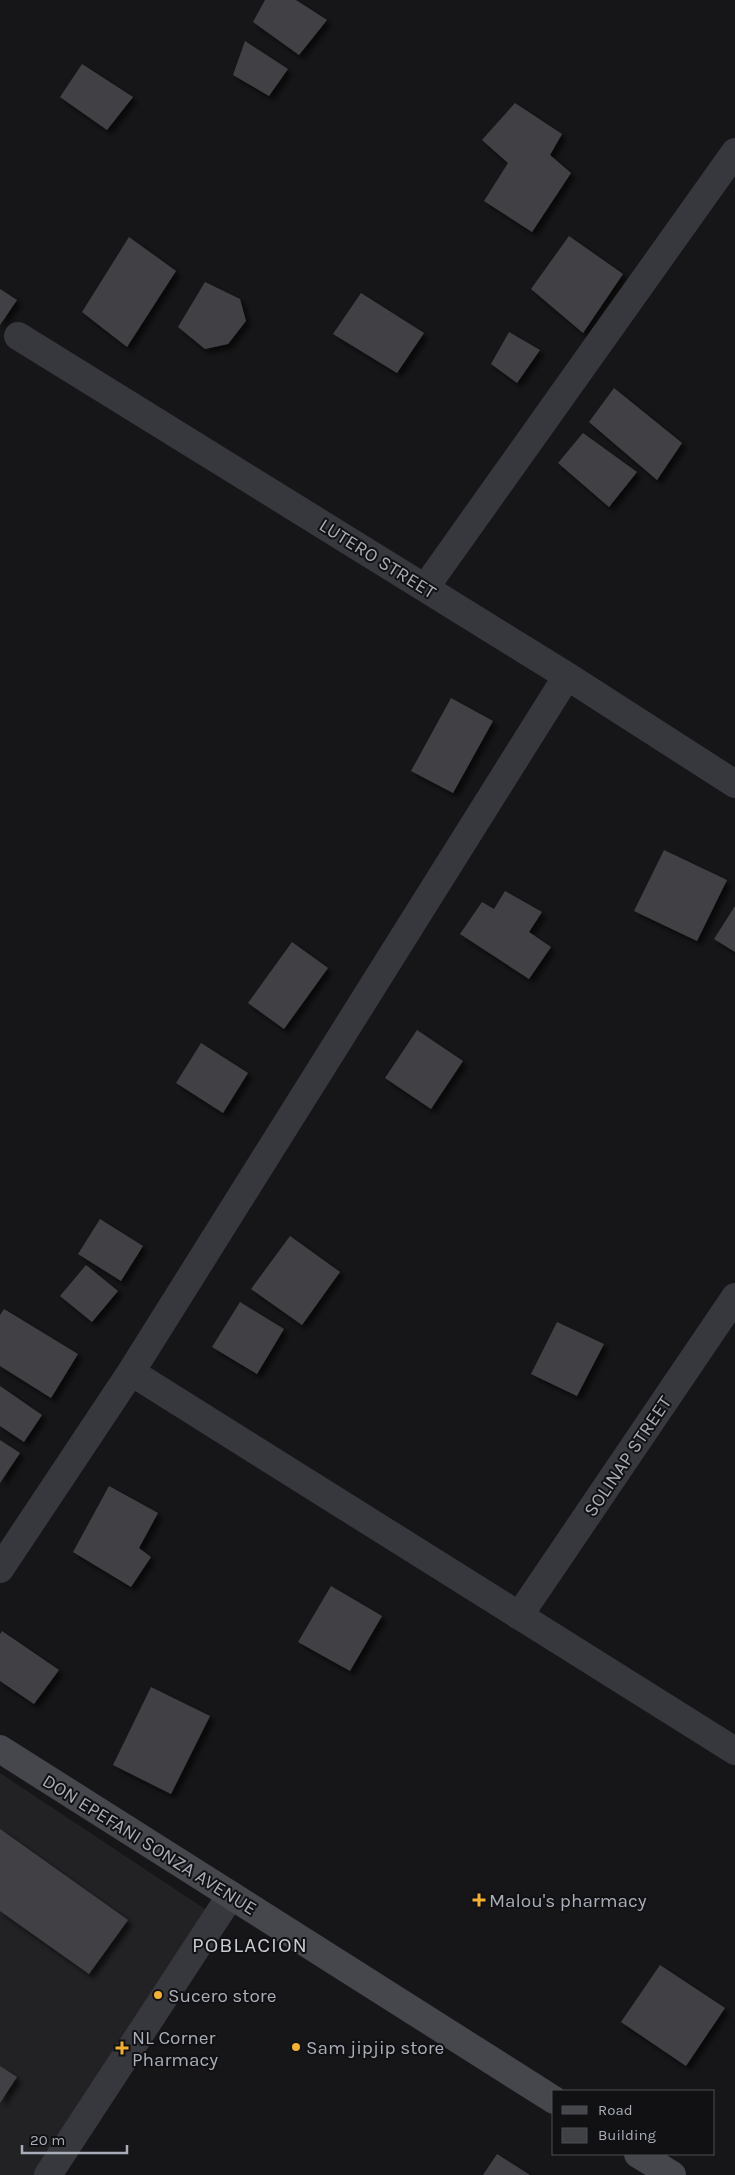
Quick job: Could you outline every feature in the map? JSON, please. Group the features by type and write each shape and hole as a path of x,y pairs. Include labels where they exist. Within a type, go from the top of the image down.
{"main road":[{"name":"DON EPEFANI SONZA AVENUE","path":"0,1749 552,2099"},
{"path":"640,2155 672,2175"}],"street":[{"path":"426,588 735,152"},
{"name":"LUTERO STREET","path":"18,336 567,676 735,784"},
{"path":"0,1568 131,1372 567,676"},
{"name":"SOLINAP STREET","path":"520,1616 735,1297"},
{"path":"131,1372 735,1751"},
{"path":"48,2175 231,1895"}],"shaded area":[{"path":"0,1773 211,1913 35,2175 0,2175"}],"building":[{"path":"265,0 296,0 327,20 299,55 253,22"},
{"path":"245,41 288,69 269,96 233,75"},
{"path":"82,64 133,97 107,130 60,97"},
{"path":"515,103 562,134 550,155 571,173 532,232 484,201 508,163 482,140"},
{"path":"569,236 623,274 583,333 531,289"},
{"path":"129,237 176,271 127,347 82,312"},
{"path":"205,282 240,299 246,321 228,344 205,349 178,327"},
{"path":"0,289 17,300 0,325"},
{"path":"361,293 424,333 397,373 333,334"},
{"path":"509,332 540,350 517,383 491,364"},
{"path":"614,388 682,443 657,480 589,422"},
{"path":"583,433 637,472 609,507 558,463"},
{"path":"451,698 493,721 453,793 411,771"},
{"path":"664,850 727,880 697,941 634,911"},
{"path":"505,891 542,912 529,932 551,947 529,979 460,934 482,902 494,909"},
{"path":"735,906 735,952 714,939"},
{"path":"292,942 328,968 284,1029 248,1003"},
{"path":"417,1030 463,1061 431,1109 385,1078"},
{"path":"201,1043 248,1073 223,1113 176,1083"},
{"path":"100,1219 143,1246 121,1281 78,1254"},
{"path":"290,1236 340,1272 302,1325 251,1289"},
{"path":"86,1265 118,1291 92,1322 60,1296"},
{"path":"240,1302 284,1329 257,1374 212,1347"},
{"path":"4,1309 78,1354 51,1398 0,1366 0,1315"},
{"path":"557,1322 604,1344 577,1396 531,1374"},
{"path":"0,1386 42,1415 24,1442 0,1426"},
{"path":"0,1440 20,1453 0,1483"},
{"path":"109,1486 158,1513 139,1548 151,1557 131,1587 73,1552"},
{"path":"331,1586 382,1616 350,1671 298,1642"},
{"path":"2,1631 59,1670 34,1704 0,1681 0,1634"},
{"path":"151,1687 210,1716 171,1794 113,1765"},
{"path":"0,1829 128,1920 89,1974 0,1911"},
{"path":"660,1965 725,2008 686,2066 621,2022"},
{"path":"0,2066 17,2077 0,2103"},
{"path":"497,2154 530,2175 483,2175"}],"place":[{"name":"Malou's pharmacy","path":"479,1900"},
{"name":"Sucero store","path":"158,1995"},
{"name":"Sam jipjip store","path":"296,2047"},
{"name":"NL Corner Pharmacy","path":"122,2048"}],"district":[{"name":"POBLACION","path":"250,1945"}]}
